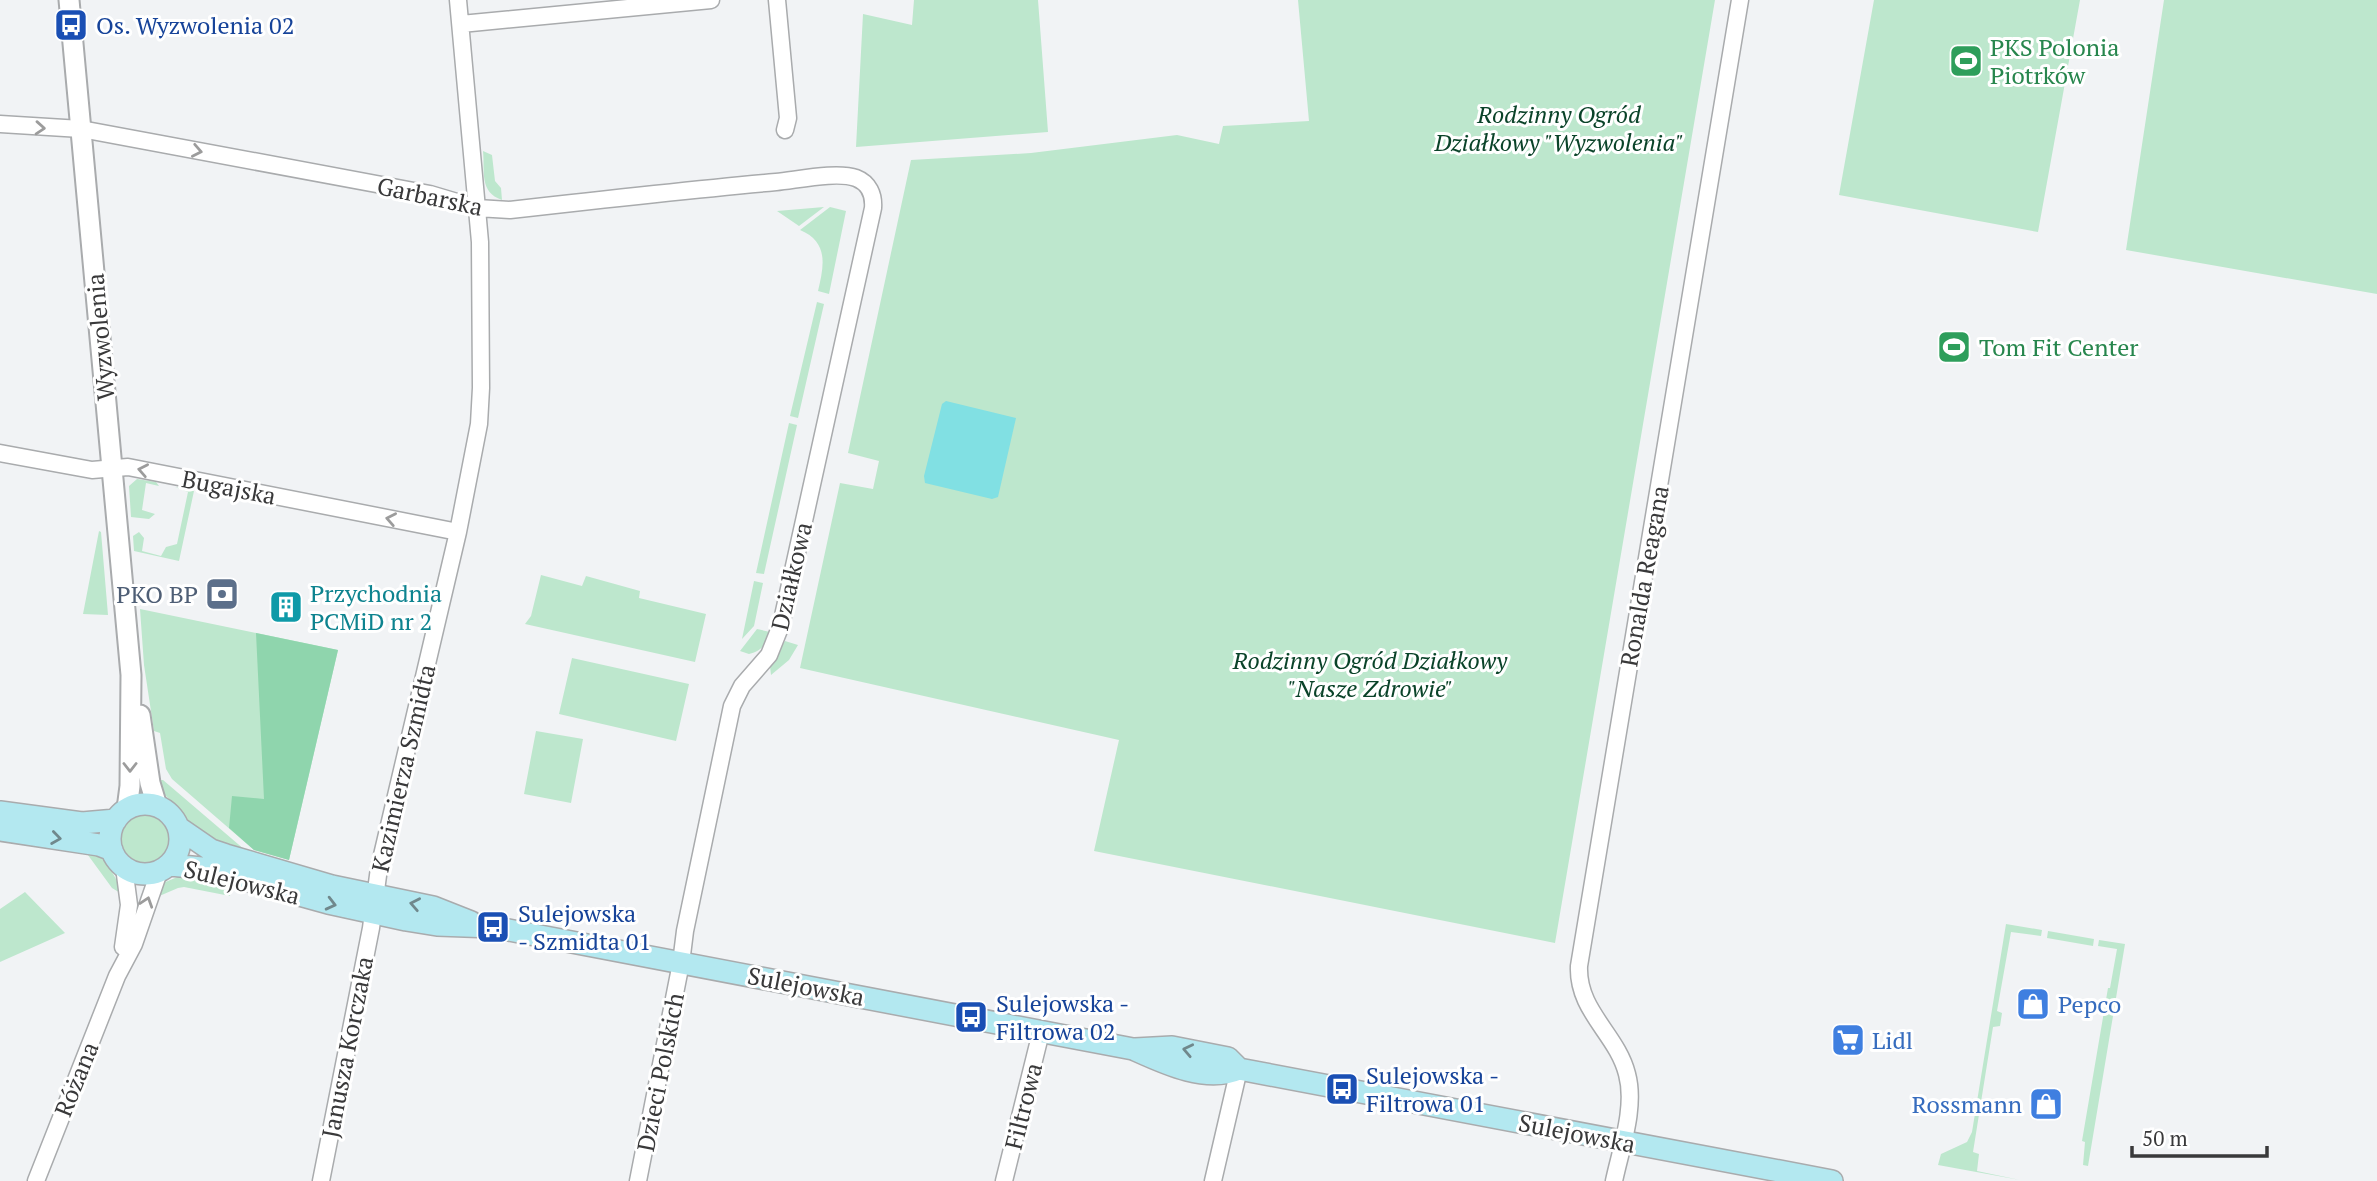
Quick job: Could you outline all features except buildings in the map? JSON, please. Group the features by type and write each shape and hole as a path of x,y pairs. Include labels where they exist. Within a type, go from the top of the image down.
{"main road":[{"path":"0,813 82,823 122,814 142,804 158,806 171,815 179,828 181,841 177,854 164,868 141,874 118,859 79,842 0,830"},
{"path":"118,859 111,829 122,814"},
{"name":"Sulejowska","path":"179,828 211,850 332,886 425,924 479,925 1133,1049 1172,1047 1228,1058 1238,1069 1832,1181"},
{"name":"Sulejowska","path":"164,868 202,868 328,903 373,905"}],"street":[{"name":"Wyzwolenia","path":"69,0 131,675 130,786 122,814"},
{"name":"Kazimierza Szmidta","path":"373,905 458,532 480,411 480,242 458,0"},
{"path":"461,24 711,0"},
{"path":"777,0 788,118 785,130"},
{"name":"Ronalda Reagana","path":"1614,1181 1630,1094 1627,1072 1618,1051 1586,1002 1580,986 1579,966 1740,0"},
{"name":"Garbarska","path":"0,124 80,130 429,194 477,208 510,210 679,190 824,177 851,177 862,181"},
{"name":"Działkowa","path":"681,962 685,931 732,706 742,687 769,655 781,625 873,208 870,191 862,181"},
{"name":"Bugajska","path":"0,453 92,470 133,468 458,532"},
{"name":"Wyzwolenia","path":"131,675 141,719 150,783 158,806"},
{"name":"Różana","path":"117,976 129,916 128,890 118,859"},
{"name":"Różana","path":"36,1181 117,976 134,944 164,868"},
{"name":"Janusza Korczaka","path":"321,1181 373,905"},
{"name":"Dzieci Polskich","path":"638,1181 681,962"},
{"name":"Filtrowa","path":"1004,1181 1041,1032"},
{"path":"1213,1181 1238,1069"}],"green space":[{"path":"914,0 1038,0 1048,132 856,147 863,14 912,25"},
{"path":"1298,0 1715,0 1555,943 1094,851 1119,740 800,668 840,483 873,489 879,461 848,453 911,160 1031,153 1177,135 1219,144 1223,126 1309,121"},
{"name":"PKS Polonia Piotrków","path":"1874,0 2080,0 2038,232 1839,195"},
{"path":"2164,0 2377,0 2377,294 2126,250"},
{"path":"483,151 492,155 495,181 501,188 502,200 486,187"},
{"path":"824,207 799,226 777,211"},
{"path":"830,207 846,211 829,294 818,291 823,264 820,248 816,241 800,230"},
{"path":"817,302 824,304 798,418 790,416"},
{"path":"789,423 797,425 764,574 756,573"},
{"path":"137,479 156,482 159,486 146,483 142,510 155,514 149,519 131,517 129,486"},
{"path":"175,487 194,491 179,561 134,551 133,536 139,532 144,538 142,551 161,556 166,547 177,544 188,492"},
{"path":"99,531 108,615 83,614"},
{"path":"541,575 582,586 586,576 640,591 639,598 706,614 695,662 525,624 531,616"},
{"path":"754,581 763,583 754,626 742,639"},
{"path":"140,609 338,650 289,860 254,850 172,779 166,769 160,733 154,731 144,665"},
{"path":"757,629 770,632 763,646 749,654 740,651"},
{"path":"256,633 338,650 289,860 254,850 229,828 232,796 264,799"},
{"path":"785,641 798,645 789,660 771,675 770,666"},
{"path":"572,658 689,684 676,741 559,714"},
{"path":"536,731 583,739 571,803 524,794"},
{"path":"157,780 163,780 252,856 231,851 191,829 184,814 163,793"},
{"path":"135,816 155,816 169,830 169,850 155,864 135,864 121,850 121,830"},
{"path":"85,851 97,854 104,861 116,878 122,894 112,888"},
{"path":"187,873 231,883 230,896 184,887 157,897 163,883"},
{"path":"25,892 65,933 0,962 0,909"},
{"path":"2006,924 2042,930 2041,936 2011,932 1997,1011 2002,1013 2000,1026 1993,1027 1973,1152 1979,1154 1977,1171 2020,1180 1938,1165 1941,1154 1967,1142 1972,1132"},
{"path":"2048,931 2094,939 2093,946 2047,938"},
{"path":"2099,940 2125,944 2088,1166 2083,1165 2085,1142 2082,1141 2117,949 2098,946"}],"water":[{"path":"946,401 1016,418 998,497 992,499 925,483 924,476 942,404"}],"place":[{"name":"Os. Wyzwolenia 02","path":"71,25"},
{"name":"PKS Polonia Piotrków","path":"1966,61"},
{"name":"Tom Fit Center","path":"1954,347"},
{"name":"PKO BP","path":"222,594"},
{"name":"Przychodnia PCMiD nr 2","path":"286,607"},
{"name":"Sulejowska - Szmidta 01","path":"493,927"},
{"name":"Pepco","path":"2033,1004"},
{"name":"Sulejowska - Filtrowa 02","path":"971,1017"},
{"name":"Lidl","path":"1848,1040"},
{"name":"Sulejowska - Filtrowa 01","path":"1342,1089"},
{"name":"Rossmann","path":"2046,1104"}],"park label":[{"name":"Rodzinny Ogród Działkowy \"Wyzwolenia\"","path":"1559,128"},
{"name":"Rodzinny Ogród Działkowy \"Nasze Zdrowie\"","path":"1370,674"}]}
